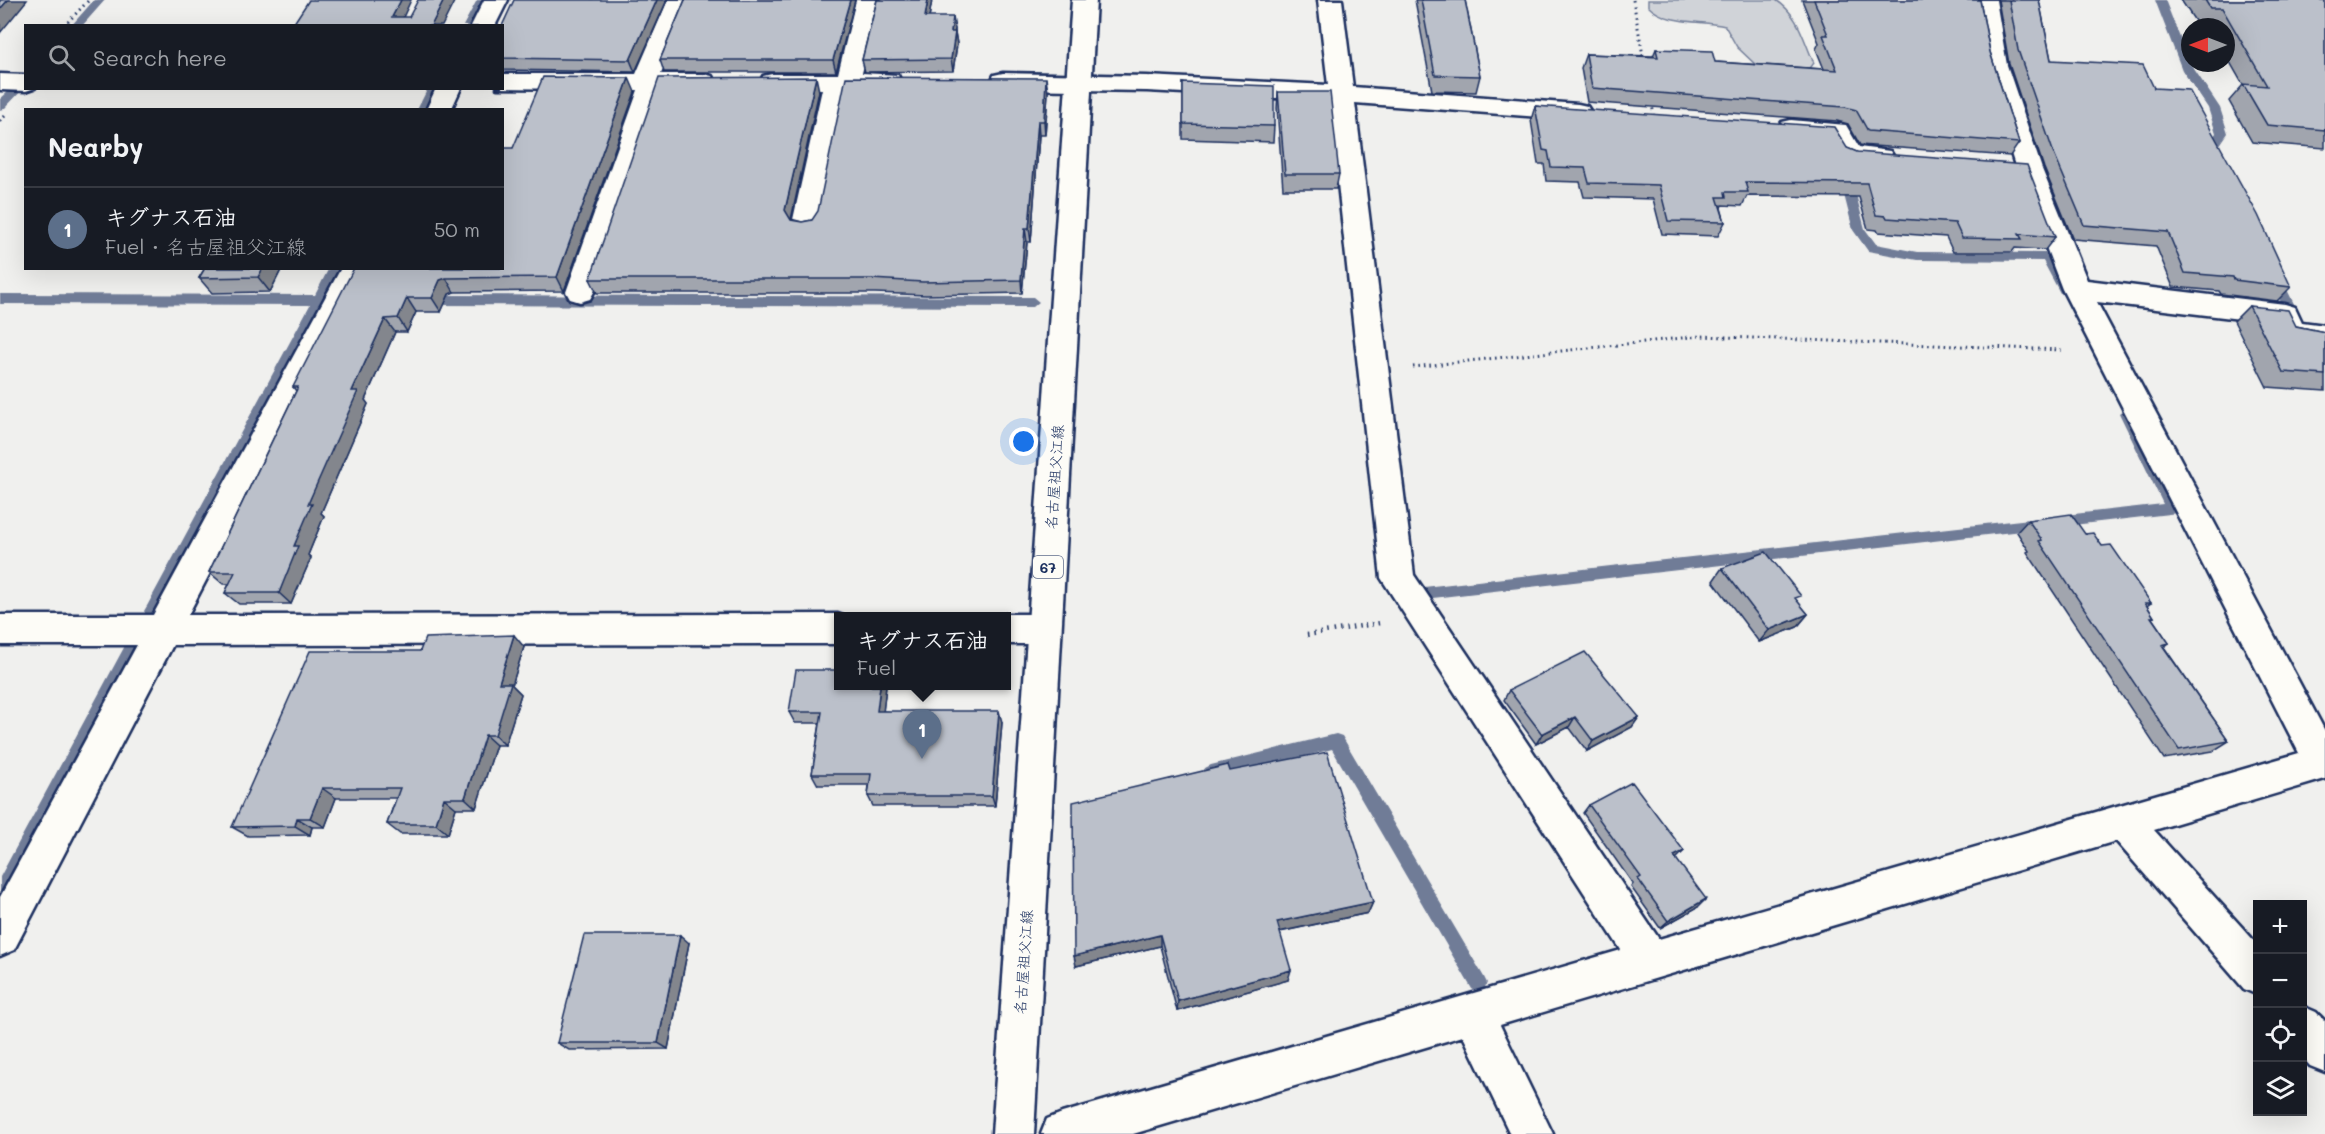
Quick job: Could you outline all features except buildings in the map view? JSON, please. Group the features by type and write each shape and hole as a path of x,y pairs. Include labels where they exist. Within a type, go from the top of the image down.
{"street":[{"path":"484,24 496,0"},
{"path":"580,292 649,82 680,0"},
{"path":"806,224 842,81 868,0"},
{"name":"名古屋祖父江線","path":"1012,1134 1084,0"},
{"path":"1330,0 1398,578 1650,960"},
{"path":"1062,1134 2324,763 2076,289 2017,168 1984,0"},
{"path":"504,82 917,81"},
{"path":"975,81 1078,81 1652,107"},
{"path":"439,108 448,90"},
{"path":"1768,126 1837,131 1850,155 1910,159"},
{"path":"0,936 354,270"},
{"path":"2076,289 2284,314 2291,331 2325,336"},
{"path":"0,630 834,629"},
{"path":"1011,629 1044,629"},
{"path":"2123,822 2253,969"},
{"path":"1473,1013 1532,1134"},
{"path":"2307,1031 2325,1051"}],"path":[{"path":"66,24 88,0"},
{"path":"1633,0 1639,19 1645,65"},
{"path":"1373,371 1700,336 2110,352"},
{"path":"1307,634 1423,616"}],"shaded area":[{"path":"1648,0 1776,0 1795,20 1814,63 1808,71 1756,65 1737,47 1725,26 1664,16 1648,6"}],"waterway":[{"path":"78,24 100,0"},
{"path":"469,24 482,0"},
{"path":"2160,0 2188,70 2214,108 2222,133 2211,149 2215,158"},
{"path":"0,106 24,81"},
{"path":"423,108 432,91"},
{"path":"1846,179 1859,230 1872,248 1917,256 2047,257 2065,290"},
{"path":"319,300 335,270"},
{"path":"2274,276 2289,306"},
{"path":"0,299 319,300"},
{"path":"152,611 319,300"},
{"path":"427,300 1033,302"},
{"path":"1424,593 2173,509 2126,413"},
{"path":"0,894 133,647"},
{"path":"1211,773 1336,741 1478,983"}],"place":[{"name":"キグナス石油","path":"922,759"}]}
